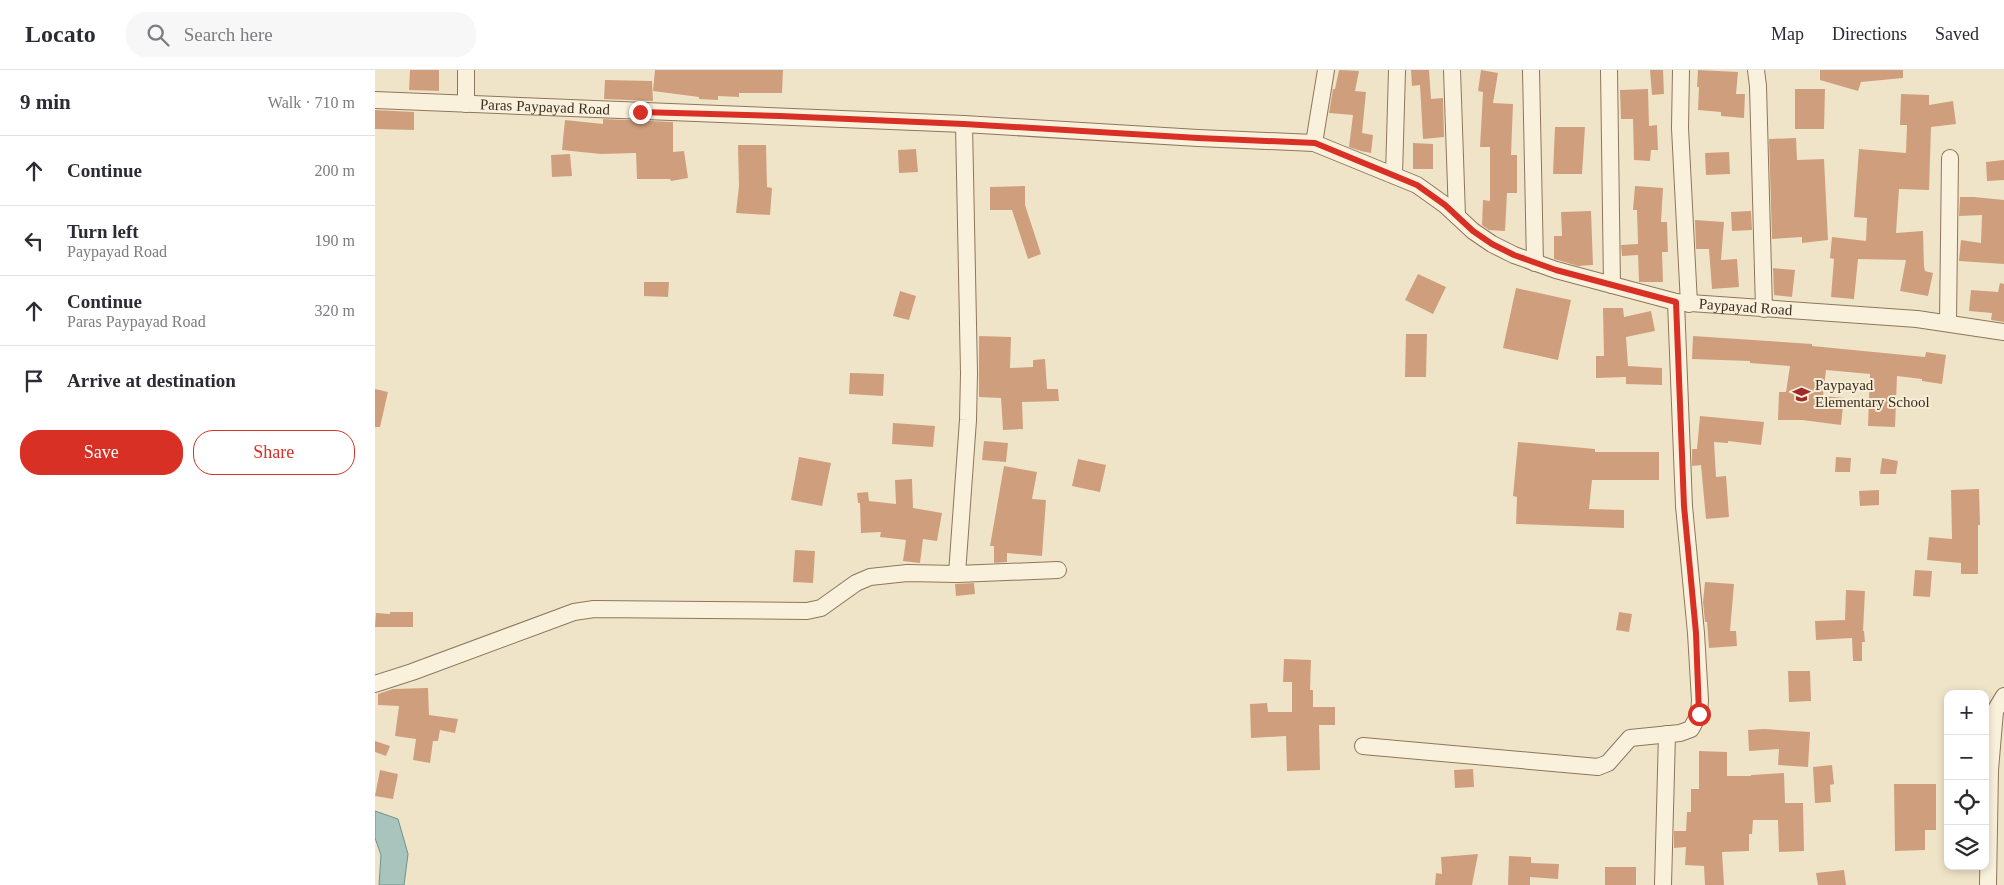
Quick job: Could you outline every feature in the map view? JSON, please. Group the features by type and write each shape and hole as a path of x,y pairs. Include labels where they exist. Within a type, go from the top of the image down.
{"street":[{"path":"466,70 466,104"},
{"path":"1315,143 1326,70"},
{"path":"1394,175 1397,70"},
{"path":"1453,70 1457,216"},
{"path":"1531,70 1535,263"},
{"path":"1609,70 1612,285"},
{"path":"1363,746 1598,767 1608,763 1630,738 1681,734 1691,729 1699,714 1700,700 1696,633 1684,506 1681,70"},
{"path":"1756,70 1764,309"},
{"name":"Paras Paypayad Road","path":"375,100 964,124 1315,143"},
{"path":"957,574 966,462 969,392 964,124"},
{"name":"Paypayad Road","path":"1315,143 1417,185 1445,205 1473,231 1492,244 1535,263 1612,285 1682,303 1833,312 1948,322 2004,332"},
{"path":"1948,322 1950,158"},
{"path":"375,684 574,612 594,609 807,611 821,608 856,583 870,577 907,573 957,574 1057,570"},
{"path":"1988,885 1990,770 1995,711 2004,696"},
{"path":"1663,885 1667,734"}],"water":[{"path":"375,811 398,819 408,854 404,885 379,885 381,855 375,838"}],"building":[{"path":"410,70 439,70 439,91 409,90"},
{"path":"655,70 783,70 782,93 739,93 739,97 718,96 718,100 699,99 699,97 653,91"},
{"path":"1339,70 1359,71 1355,91 1366,92 1362,133 1373,135 1371,153 1349,147 1353,115 1329,113 1333,89 1335,89"},
{"path":"1411,70 1429,70 1431,99 1443,98 1444,137 1423,139 1420,85 1412,86"},
{"path":"1481,70 1498,73 1493,103 1513,104 1511,155 1517,155 1517,193 1507,193 1505,231 1489,230 1482,225 1483,200 1490,201 1490,147 1480,147 1483,92 1478,91"},
{"path":"1650,70 1663,70 1664,94 1652,95"},
{"path":"1698,70 1738,72 1736,94 1745,94 1744,118 1721,116 1721,112 1698,110"},
{"path":"1820,70 1903,70 1903,78 1861,82 1858,91 1820,80"},
{"path":"605,80 652,81 653,101 604,99"},
{"path":"1648,89 1649,126 1657,125 1658,150 1651,150 1650,161 1634,160 1633,119 1621,119 1620,90"},
{"path":"1795,89 1825,89 1824,129 1795,129"},
{"path":"1901,94 1929,95 1929,105 1953,101 1956,124 1931,127 1929,190 1899,189 1896,233 1923,231 1925,271 1933,273 1928,296 1900,291 1906,260 1858,259 1854,299 1831,297 1834,259 1830,258 1832,237 1866,241 1867,218 1854,217 1859,149 1906,153 1907,125 1900,125"},
{"path":"375,110 414,112 414,130 375,129"},
{"path":"603,119 673,122 673,152 684,151 688,178 671,181 670,179 637,179 636,153 601,154 562,150 565,120 603,124"},
{"path":"1555,127 1585,127 1582,174 1553,174"},
{"path":"1796,138 1797,160 1824,159 1828,240 1802,243 1802,237 1772,239 1769,139"},
{"path":"1413,143 1433,144 1433,169 1413,169"},
{"path":"738,145 766,145 767,187 772,188 770,215 736,213 739,186"},
{"path":"916,149 918,172 899,173 898,150"},
{"path":"1729,152 1730,174 1706,175 1705,153"},
{"path":"570,154 572,176 552,177 551,155"},
{"path":"2004,160 2004,180 1987,181 1986,162"},
{"path":"1025,186 1025,205 1041,254 1028,259 1012,210 990,210 990,187"},
{"path":"1635,186 1663,188 1661,222 1667,222 1668,252 1662,252 1663,282 1639,282 1638,255 1622,256 1621,245 1638,244 1637,210 1633,210"},
{"path":"1960,197 2004,200 2004,264 1959,261 1961,240 1981,243 1982,215 1959,216"},
{"path":"1591,211 1593,265 1578,266 1554,259 1554,236 1562,236 1561,212"},
{"path":"1751,211 1752,230 1732,231 1731,212"},
{"path":"1695,220 1724,222 1721,260 1737,259 1739,287 1712,289 1709,249 1696,249"},
{"path":"1773,268 1795,270 1792,297 1774,295"},
{"path":"1418,274 1446,287 1433,314 1405,300"},
{"path":"644,282 669,282 668,297 644,296"},
{"path":"2000,283 2004,284 2004,322 1991,320 1992,313 1969,311 1971,290 1998,292"},
{"path":"1516,288 1571,300 1558,360 1503,348"},
{"path":"900,291 916,296 909,320 893,316"},
{"path":"1603,308 1623,308 1624,317 1651,311 1655,331 1626,337 1628,366 1662,368 1662,385 1626,384 1626,377 1596,378 1596,356 1604,356"},
{"path":"1406,334 1427,334 1426,377 1405,377"},
{"path":"979,336 1011,337 1010,368 1033,367 1033,360 1045,359 1047,389 1058,389 1059,401 1022,402 1023,429 1003,430 1001,398 979,397"},
{"path":"1693,336 1812,344 1812,346 1925,357 1926,352 1946,355 1942,384 1897,376 1895,427 1868,426 1870,374 1826,370 1823,396 1844,398 1841,425 1802,420 1778,420 1779,392 1786,392 1790,366 1750,363 1750,361 1692,359"},
{"path":"850,373 884,374 883,396 849,394"},
{"path":"375,389 388,392 380,427 375,427"},
{"path":"1700,416 1764,422 1761,445 1728,441 1728,443 1714,442 1716,477 1726,476 1729,517 1706,519 1701,465 1692,466 1692,449 1697,449"},
{"path":"893,423 935,426 933,447 892,444"},
{"path":"984,441 1008,443 1006,462 982,460"},
{"path":"1518,442 1595,449 1595,452 1659,452 1659,480 1592,480 1589,509 1624,510 1624,528 1516,524 1517,497 1513,496"},
{"path":"799,457 831,463 822,506 791,500"},
{"path":"1836,457 1851,458 1850,472 1835,472"},
{"path":"1882,458 1898,461 1896,474 1880,474"},
{"path":"1078,459 1106,465 1100,492 1072,486"},
{"path":"1004,466 1037,472 1032,499 1046,500 1042,556 1007,553 1007,562 994,563 994,546 990,546"},
{"path":"912,479 913,508 942,513 937,541 923,539 920,563 903,561 906,540 880,537 881,532 861,533 860,503 858,503 857,493 868,492 869,501 896,504 895,480"},
{"path":"1979,489 1978,574 1961,574 1961,563 1927,560 1929,537 1952,539 1951,490"},
{"path":"1879,490 1879,505 1860,506 1859,491"},
{"path":"795,550 815,551 813,583 793,582"},
{"path":"1915,570 1932,571 1930,597 1913,596"},
{"path":"1705,582 1734,584 1730,631 1736,631 1737,646 1709,648 1703,602"},
{"path":"974,583 975,594 956,596 955,584"},
{"path":"1846,590 1865,591 1863,631 1865,642 1862,642 1862,661 1853,661 1852,638 1816,640 1815,621 1845,620"},
{"path":"390,612 413,612 413,627 375,627 376,613 390,614"},
{"path":"1619,612 1632,614 1629,632 1616,630"},
{"path":"1284,659 1311,660 1310,690 1313,690 1313,707 1335,707 1335,725 1319,725 1320,770 1287,771 1286,736 1251,738 1250,704 1267,703 1268,712 1292,712 1292,682 1283,682"},
{"path":"1788,671 1810,671 1811,701 1789,702"},
{"path":"428,688 429,715 458,719 455,733 440,730 438,741 433,741 430,763 413,760 416,739 395,736 399,706 378,705 378,694 393,689"},
{"path":"1764,729 1810,732 1808,767 1778,765 1779,749 1749,751 1748,730"},
{"path":"375,741 390,746 386,756 375,752"},
{"path":"1699,751 1727,752 1727,776 1784,773 1785,803 1803,803 1804,851 1779,852 1778,820 1753,820 1752,834 1749,834 1749,851 1722,852 1724,885 1705,885 1704,866 1685,865 1686,847 1674,848 1674,831 1686,831 1687,812 1691,812 1691,789 1699,789"},
{"path":"1832,765 1834,784 1830,785 1831,802 1815,803 1813,767"},
{"path":"1473,769 1474,787 1455,788 1454,770"},
{"path":"380,770 398,774 393,799 375,796"},
{"path":"1894,784 1936,784 1936,830 1925,830 1925,850 1895,851"},
{"path":"1478,854 1472,885 1435,885 1436,873 1442,874 1441,857"},
{"path":"1509,856 1531,857 1531,863 1559,864 1558,879 1530,877 1530,885 1508,885"},
{"path":"1605,867 1636,867 1636,885 1605,885"},
{"path":"1844,870 1846,885 1818,885 1816,873"}],"place":[{"name":"Paypayad Elementary School","path":"1801,394"}],"route":[{"path":"640,112 964,124 1315,143 1417,185 1445,205 1473,231 1492,244 1514,255 1556,270 1676,302 1684,506 1696,633 1700,700 1699,714"}]}
